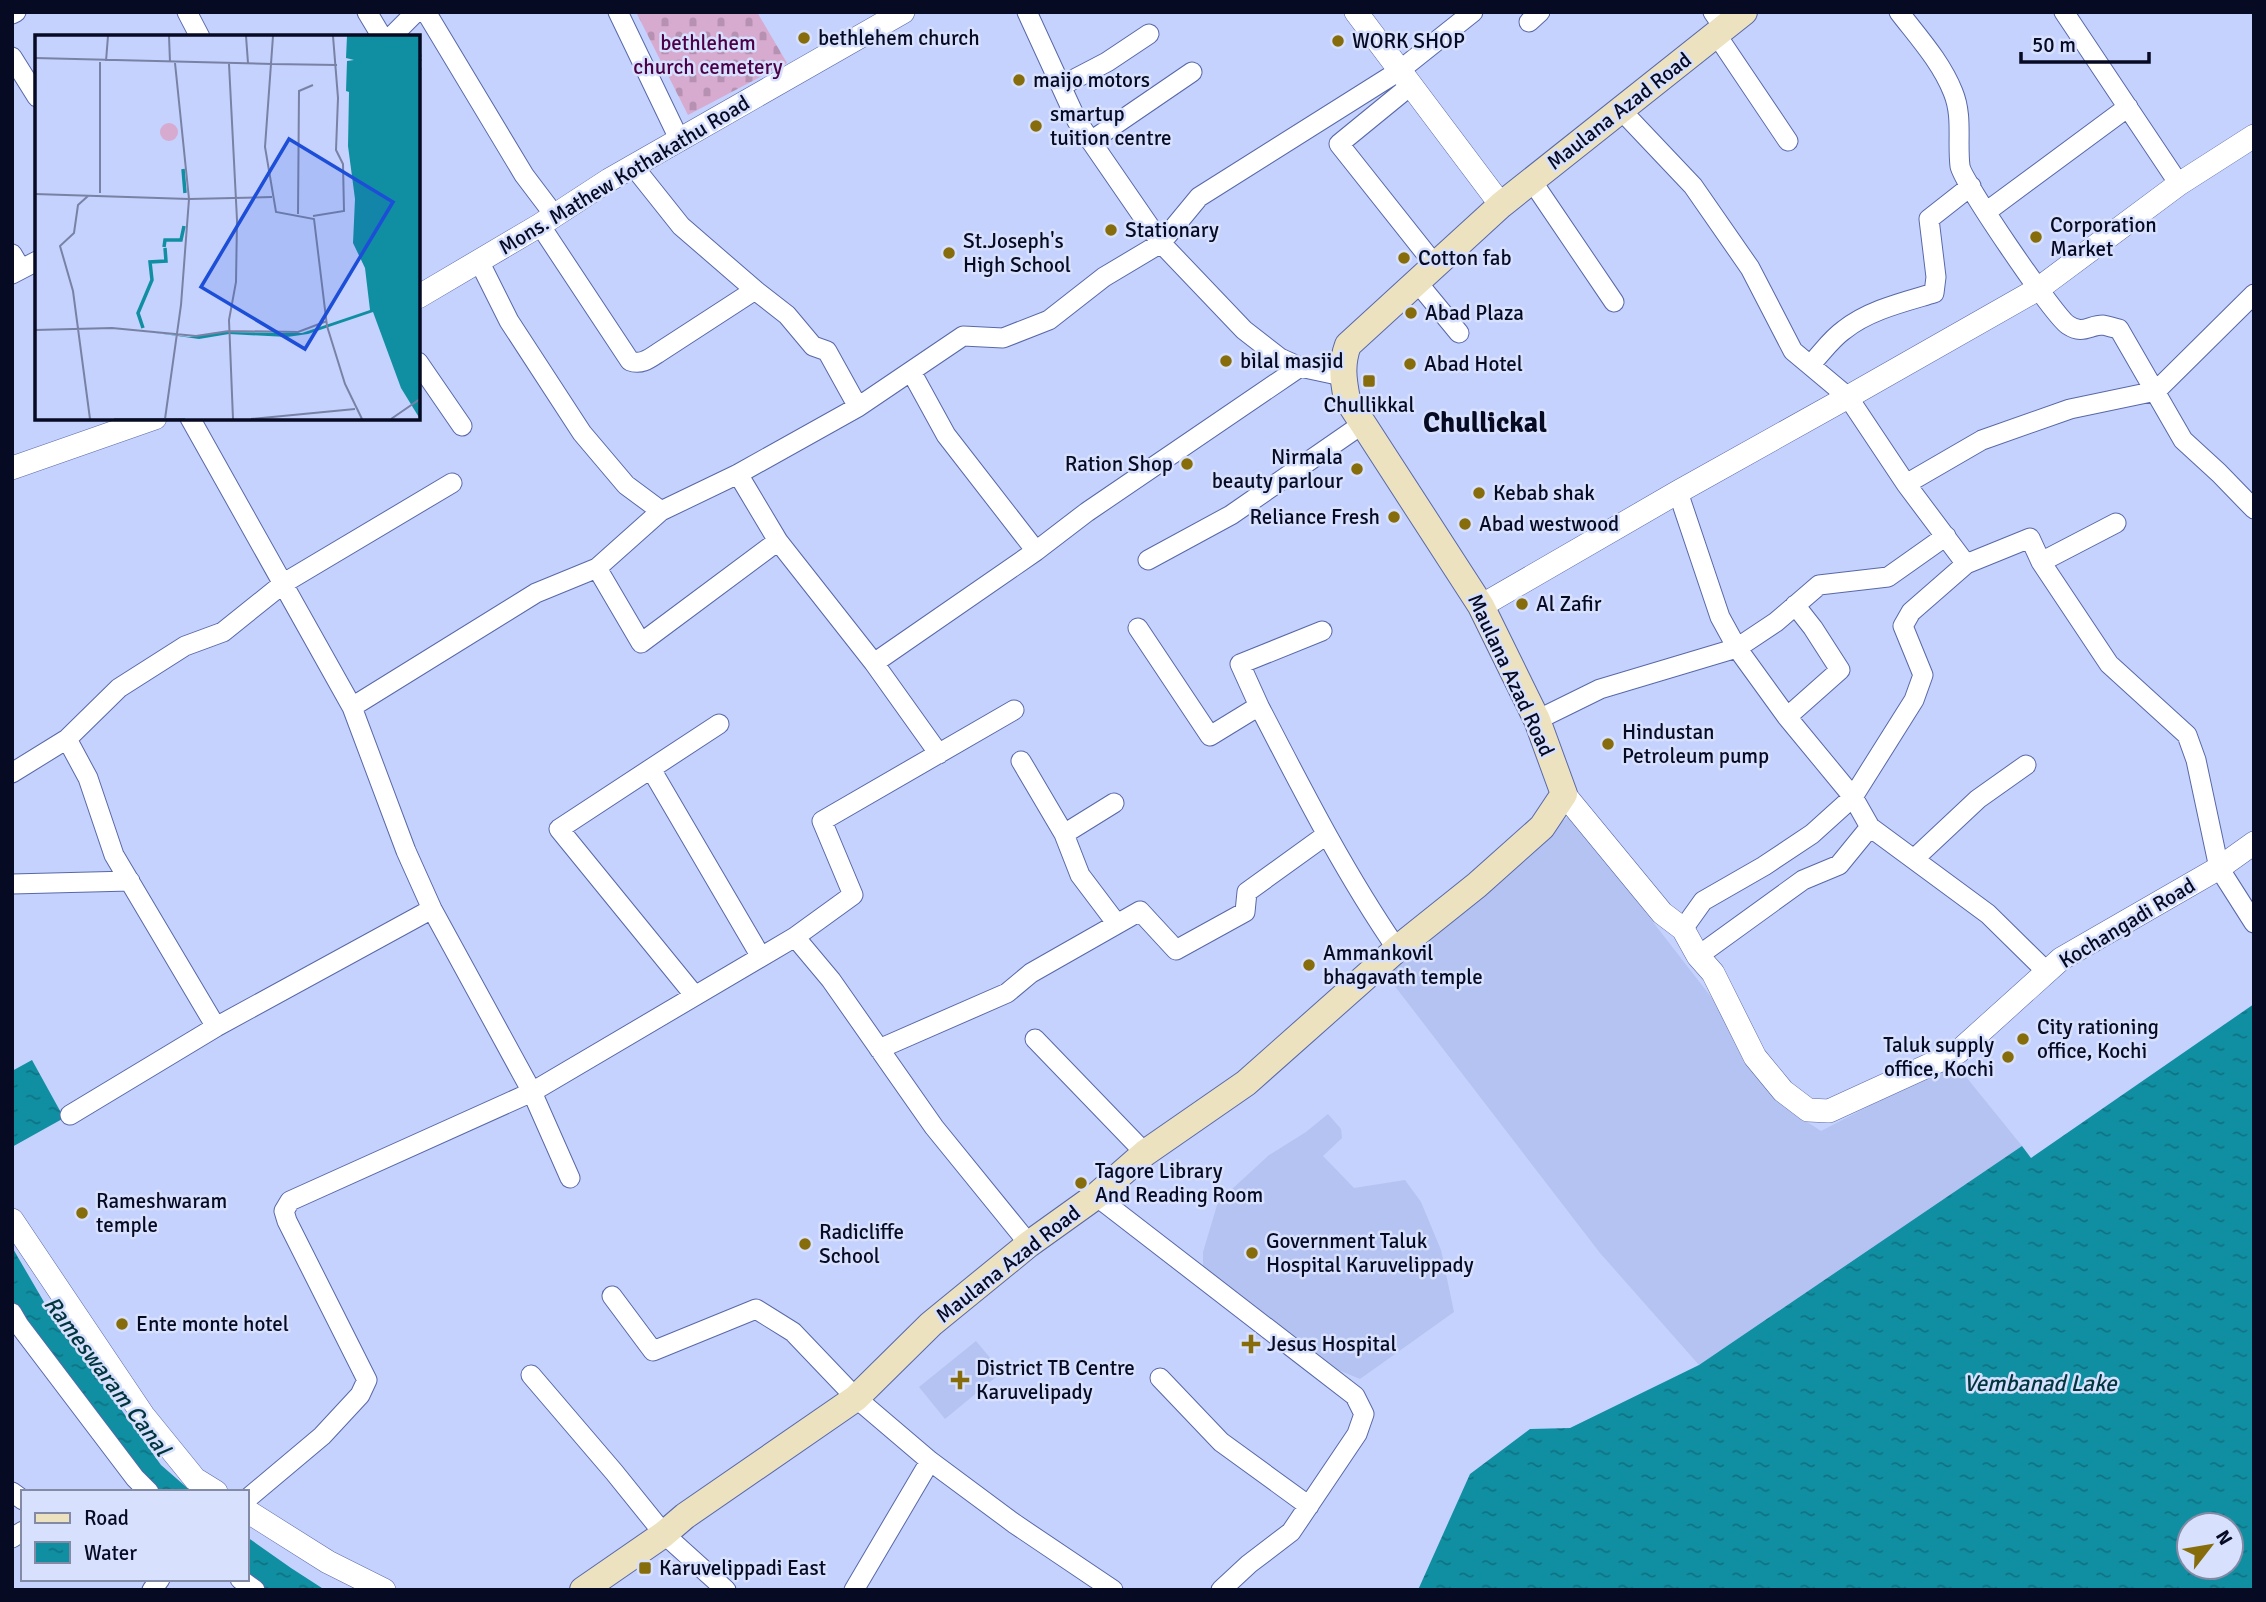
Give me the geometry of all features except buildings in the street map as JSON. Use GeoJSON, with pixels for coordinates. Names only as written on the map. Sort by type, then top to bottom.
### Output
{"type":"FeatureCollection","features":[{"type":"Feature","properties":{"kind":"main road","name":"Maulana Azad Road"},"geometry":{"type":"LineString","coordinates":[[583,1590],[664,1534],[684,1516],[856,1398],[931,1324],[1029,1244],[1096,1196],[1146,1153],[1246,1083],[1397,949],[1477,885],[1542,827],[1564,794],[1537,720],[1481,606],[1347,399],[1342,376],[1343,359],[1348,345],[1501,205],[1621,110],[1724,22]]}},
{"type":"Feature","properties":{"kind":"street"},"geometry":{"type":"LineString","coordinates":[[187,12],[199,35]]}},
{"type":"Feature","properties":{"kind":"street"},"geometry":{"type":"LineString","coordinates":[[367,12],[381,35]]}},
{"type":"Feature","properties":{"kind":"street"},"geometry":{"type":"LineString","coordinates":[[393,35],[416,12]]}},
{"type":"Feature","properties":{"kind":"street"},"geometry":{"type":"LineString","coordinates":[[426,12],[524,175],[547,220],[630,361],[643,362],[755,290]]}},
{"type":"Feature","properties":{"kind":"street"},"geometry":{"type":"LineString","coordinates":[[618,12],[680,141]]}},
{"type":"Feature","properties":{"kind":"street","name":"Mons. Mathew Kothakathu Road"},"geometry":{"type":"LineString","coordinates":[[420,295],[609,180],[903,12]]}},
{"type":"Feature","properties":{"kind":"street"},"geometry":{"type":"LineString","coordinates":[[1027,12],[1077,121],[1161,243],[1244,330],[1280,358],[1300,367],[1342,376]]}},
{"type":"Feature","properties":{"kind":"street"},"geometry":{"type":"LineString","coordinates":[[1356,12],[1501,205]]}},
{"type":"Feature","properties":{"kind":"street"},"geometry":{"type":"LineString","coordinates":[[1459,333],[1426,274],[1339,144],[1473,12]]}},
{"type":"Feature","properties":{"kind":"street"},"geometry":{"type":"LineString","coordinates":[[2064,12],[2179,184]]}},
{"type":"Feature","properties":{"kind":"street"},"geometry":{"type":"LineString","coordinates":[[1904,14],[1943,70],[1954,94],[1959,117],[1960,168],[2038,289],[2067,325],[2084,331],[2102,325],[2119,329],[2183,440],[2220,473],[2254,509]]}},
{"type":"Feature","properties":{"kind":"street"},"geometry":{"type":"LineString","coordinates":[[1724,22],[1788,141]]}},
{"type":"Feature","properties":{"kind":"street"},"geometry":{"type":"LineString","coordinates":[[1061,86],[1107,62],[1149,34]]}},
{"type":"Feature","properties":{"kind":"street"},"geometry":{"type":"LineString","coordinates":[[12,57],[35,94]]}},
{"type":"Feature","properties":{"kind":"street"},"geometry":{"type":"LineString","coordinates":[[1091,141],[1192,72]]}},
{"type":"Feature","properties":{"kind":"street"},"geometry":{"type":"LineString","coordinates":[[352,707],[536,593],[597,568],[661,510],[738,474],[858,407],[963,336],[1003,338],[1049,320],[1104,278],[1161,243],[1199,197],[1404,78]]}},
{"type":"Feature","properties":{"kind":"street"},"geometry":{"type":"LineString","coordinates":[[1986,212],[2128,107]]}},
{"type":"Feature","properties":{"kind":"street"},"geometry":{"type":"LineString","coordinates":[[1621,110],[1693,186],[1751,268],[1793,351],[1848,397],[1906,484],[1966,564]]}},
{"type":"Feature","properties":{"kind":"street"},"geometry":{"type":"LineString","coordinates":[[1481,606],[2038,289],[2179,184],[2254,136]]}},
{"type":"Feature","properties":{"kind":"street"},"geometry":{"type":"LineString","coordinates":[[634,167],[681,226],[787,315],[813,346],[827,351],[858,407]]}},
{"type":"Feature","properties":{"kind":"street"},"geometry":{"type":"LineString","coordinates":[[1532,180],[1615,302]]}},
{"type":"Feature","properties":{"kind":"street"},"geometry":{"type":"LineString","coordinates":[[1810,365],[1843,330],[1888,307],[1934,292],[1936,277],[1929,219],[1971,186]]}},
{"type":"Feature","properties":{"kind":"street"},"geometry":{"type":"LineString","coordinates":[[479,261],[509,321],[582,433],[625,485],[661,510]]}},
{"type":"Feature","properties":{"kind":"street"},"geometry":{"type":"LineString","coordinates":[[1906,484],[1982,440],[2070,409],[2155,391],[2254,295]]}},
{"type":"Feature","properties":{"kind":"street"},"geometry":{"type":"LineString","coordinates":[[420,365],[462,426]]}},
{"type":"Feature","properties":{"kind":"street"},"geometry":{"type":"LineString","coordinates":[[874,663],[1036,551],[1087,512],[1300,367]]}},
{"type":"Feature","properties":{"kind":"street"},"geometry":{"type":"LineString","coordinates":[[912,373],[946,435],[1036,551]]}},
{"type":"Feature","properties":{"kind":"street"},"geometry":{"type":"LineString","coordinates":[[12,468],[149,420]]}},
{"type":"Feature","properties":{"kind":"street"},"geometry":{"type":"LineString","coordinates":[[191,420],[352,707],[406,851],[432,909],[532,1092],[569,1178]]}},
{"type":"Feature","properties":{"kind":"street"},"geometry":{"type":"LineString","coordinates":[[1148,560],[1231,515],[1364,423]]}},
{"type":"Feature","properties":{"kind":"street"},"geometry":{"type":"LineString","coordinates":[[738,474],[778,541],[874,663],[939,754]]}},
{"type":"Feature","properties":{"kind":"street"},"geometry":{"type":"LineString","coordinates":[[12,773],[67,739],[119,688],[185,646],[223,632],[284,583],[452,483]]}},
{"type":"Feature","properties":{"kind":"street"},"geometry":{"type":"LineString","coordinates":[[1678,492],[1720,617],[1737,648],[1787,717],[1853,797],[1870,827],[1988,914],[2047,972]]}},
{"type":"Feature","properties":{"kind":"street"},"geometry":{"type":"LineString","coordinates":[[2041,562],[2116,523]]}},
{"type":"Feature","properties":{"kind":"street"},"geometry":{"type":"LineString","coordinates":[[1537,720],[1600,689],[1737,648],[1776,622],[1819,585],[1888,577],[1946,536]]}},
{"type":"Feature","properties":{"kind":"street"},"geometry":{"type":"LineString","coordinates":[[1683,929],[1703,901],[1764,866],[1812,834],[1853,797],[1914,700],[1923,675],[1903,626],[1911,612],[1966,564],[2030,538],[2041,562],[2109,664],[2187,735],[2196,760],[2219,868],[2254,923]]}},
{"type":"Feature","properties":{"kind":"street"},"geometry":{"type":"LineString","coordinates":[[597,568],[641,643],[778,541]]}},
{"type":"Feature","properties":{"kind":"street"},"geometry":{"type":"LineString","coordinates":[[1787,717],[1840,670],[1814,628],[1795,605]]}},
{"type":"Feature","properties":{"kind":"street"},"geometry":{"type":"LineString","coordinates":[[1138,628],[1210,736],[1259,706]]}},
{"type":"Feature","properties":{"kind":"street"},"geometry":{"type":"LineString","coordinates":[[1322,631],[1240,664],[1326,835],[1365,903],[1397,949]]}},
{"type":"Feature","properties":{"kind":"street"},"geometry":{"type":"LineString","coordinates":[[248,1498],[322,1436],[360,1395],[367,1380],[287,1221],[284,1211],[290,1201],[532,1092],[795,937],[853,895],[822,821],[1014,710]]}},
{"type":"Feature","properties":{"kind":"street"},"geometry":{"type":"LineString","coordinates":[[695,996],[559,829],[719,724]]}},
{"type":"Feature","properties":{"kind":"street"},"geometry":{"type":"LineString","coordinates":[[67,739],[88,778],[114,855],[216,1027]]}},
{"type":"Feature","properties":{"kind":"street"},"geometry":{"type":"LineString","coordinates":[[1021,761],[1064,834],[1080,875],[1117,924]]}},
{"type":"Feature","properties":{"kind":"street"},"geometry":{"type":"LineString","coordinates":[[1914,859],[1978,799],[2026,765]]}},
{"type":"Feature","properties":{"kind":"street"},"geometry":{"type":"LineString","coordinates":[[651,769],[761,957]]}},
{"type":"Feature","properties":{"kind":"street","name":"Kochangadi Road"},"geometry":{"type":"LineString","coordinates":[[1564,794],[1662,913],[1683,929],[1698,956],[1713,973],[1755,1058],[1783,1091],[1808,1110],[1829,1111],[1958,1052],[2060,959],[2219,868],[2254,843]]}},
{"type":"Feature","properties":{"kind":"street"},"geometry":{"type":"LineString","coordinates":[[1064,834],[1114,803]]}},
{"type":"Feature","properties":{"kind":"street"},"geometry":{"type":"LineString","coordinates":[[1698,956],[1803,880],[1839,865],[1870,827]]}},
{"type":"Feature","properties":{"kind":"street"},"geometry":{"type":"LineString","coordinates":[[879,1049],[1007,993],[1031,973],[1140,911],[1176,950],[1245,912],[1247,892],[1326,835]]}},
{"type":"Feature","properties":{"kind":"street"},"geometry":{"type":"LineString","coordinates":[[12,884],[130,881]]}},
{"type":"Feature","properties":{"kind":"street"},"geometry":{"type":"LineString","coordinates":[[70,1115],[216,1027],[432,909]]}},
{"type":"Feature","properties":{"kind":"street"},"geometry":{"type":"LineString","coordinates":[[795,937],[831,980],[934,1127],[1029,1244]]}},
{"type":"Feature","properties":{"kind":"street"},"geometry":{"type":"LineString","coordinates":[[1035,1039],[1146,1153]]}},
{"type":"Feature","properties":{"kind":"street"},"geometry":{"type":"LineString","coordinates":[[1096,1196],[1355,1396],[1364,1414],[1357,1434],[1291,1532],[1249,1564],[1222,1590]]}},
{"type":"Feature","properties":{"kind":"street"},"geometry":{"type":"LineString","coordinates":[[12,1220],[143,1415],[195,1479],[213,1490]]}},
{"type":"Feature","properties":{"kind":"street"},"geometry":{"type":"LineString","coordinates":[[612,1296],[653,1350],[704,1332],[756,1309],[793,1332],[856,1398],[930,1461],[1015,1524],[1114,1590]]}},
{"type":"Feature","properties":{"kind":"street"},"geometry":{"type":"LineString","coordinates":[[14,1322],[147,1490]]}},
{"type":"Feature","properties":{"kind":"street"},"geometry":{"type":"LineString","coordinates":[[531,1375],[664,1534],[726,1590]]}},
{"type":"Feature","properties":{"kind":"street"},"geometry":{"type":"LineString","coordinates":[[1160,1378],[1221,1442],[1308,1506]]}},
{"type":"Feature","properties":{"kind":"street"},"geometry":{"type":"LineString","coordinates":[[854,1590],[930,1461]]}},
{"type":"Feature","properties":{"kind":"street"},"geometry":{"type":"LineString","coordinates":[[248,1512],[328,1562],[384,1590]]}},
{"type":"Feature","properties":{"kind":"shaded area"},"geometry":{"type":"Polygon","coordinates":[[[1570,815],[1715,1002],[1789,1110],[1821,1131],[1954,1062],[2022,1146],[1699,1365],[1600,1253],[1384,972],[1570,815]]]}},
{"type":"Feature","properties":{"kind":"shaded area"},"geometry":{"type":"Polygon","coordinates":[[[1328,1114],[1341,1129],[1342,1138],[1323,1156],[1354,1188],[1405,1180],[1421,1202],[1441,1250],[1454,1312],[1360,1379],[1312,1359],[1203,1271],[1203,1252],[1218,1202],[1269,1155],[1306,1132],[1328,1114]]]}},
{"type":"Feature","properties":{"kind":"shaded area","name":"District TB Centre Karuvelipady"},"geometry":{"type":"Polygon","coordinates":[[[976,1341],[1002,1372],[945,1419],[919,1387],[976,1341]]]}},
{"type":"Feature","properties":{"kind":"green space","name":"bethlehem church cemetery"},"geometry":{"type":"Polygon","coordinates":[[[636,12],[757,12],[787,63],[688,115],[636,12]]]}},
{"type":"Feature","properties":{"kind":"water","name":"Vembanad Lake"},"geometry":{"type":"Polygon","coordinates":[[[2254,1004],[2254,1590],[1418,1590],[1470,1474],[1530,1429],[1570,1428],[1699,1365],[2022,1146],[2031,1158],[2254,1004]]]}},
{"type":"Feature","properties":{"kind":"water"},"geometry":{"type":"Polygon","coordinates":[[[32,1060],[64,1118],[12,1147],[12,1071],[32,1060]]]}},
{"type":"Feature","properties":{"kind":"water"},"geometry":{"type":"Polygon","coordinates":[[[12,1247],[44,1302],[161,1465],[190,1490],[153,1490],[22,1318],[12,1300],[12,1247]]]}},
{"type":"Feature","properties":{"kind":"water"},"geometry":{"type":"Polygon","coordinates":[[[248,1538],[325,1590],[262,1590],[248,1580],[248,1538]]]}},
{"type":"Feature","properties":{"kind":"place","name":"bethlehem church"},"geometry":{"type":"Point","coordinates":[804,38]}},
{"type":"Feature","properties":{"kind":"place","name":"WORK SHOP"},"geometry":{"type":"Point","coordinates":[1338,41]}},
{"type":"Feature","properties":{"kind":"place","name":"maijo motors"},"geometry":{"type":"Point","coordinates":[1019,80]}},
{"type":"Feature","properties":{"kind":"place","name":"smartup tuition centre"},"geometry":{"type":"Point","coordinates":[1036,126]}},
{"type":"Feature","properties":{"kind":"place","name":"Stationary"},"geometry":{"type":"Point","coordinates":[1111,230]}},
{"type":"Feature","properties":{"kind":"place","name":"Corporation Market"},"geometry":{"type":"Point","coordinates":[2036,237]}},
{"type":"Feature","properties":{"kind":"place","name":"St.Joseph's High School"},"geometry":{"type":"Point","coordinates":[949,253]}},
{"type":"Feature","properties":{"kind":"place","name":"Cotton fab"},"geometry":{"type":"Point","coordinates":[1404,258]}},
{"type":"Feature","properties":{"kind":"place","name":"Abad Plaza"},"geometry":{"type":"Point","coordinates":[1411,313]}},
{"type":"Feature","properties":{"kind":"place","name":"bilal masjid"},"geometry":{"type":"Point","coordinates":[1226,361]}},
{"type":"Feature","properties":{"kind":"place","name":"Abad Hotel"},"geometry":{"type":"Point","coordinates":[1410,364]}},
{"type":"Feature","properties":{"kind":"place","name":"Chullikkal"},"geometry":{"type":"Point","coordinates":[1369,381]}},
{"type":"Feature","properties":{"kind":"place","name":"Ration Shop"},"geometry":{"type":"Point","coordinates":[1187,464]}},
{"type":"Feature","properties":{"kind":"place","name":"Nirmala beauty parlour"},"geometry":{"type":"Point","coordinates":[1357,469]}},
{"type":"Feature","properties":{"kind":"place","name":"Kebab shak"},"geometry":{"type":"Point","coordinates":[1479,493]}},
{"type":"Feature","properties":{"kind":"place","name":"Reliance Fresh"},"geometry":{"type":"Point","coordinates":[1394,517]}},
{"type":"Feature","properties":{"kind":"place","name":"Abad westwood"},"geometry":{"type":"Point","coordinates":[1465,524]}},
{"type":"Feature","properties":{"kind":"place","name":"Al Zafir"},"geometry":{"type":"Point","coordinates":[1522,604]}},
{"type":"Feature","properties":{"kind":"place","name":"Hindustan Petroleum pump"},"geometry":{"type":"Point","coordinates":[1608,744]}},
{"type":"Feature","properties":{"kind":"place","name":"Ammankovil bhagavath temple"},"geometry":{"type":"Point","coordinates":[1309,965]}},
{"type":"Feature","properties":{"kind":"place","name":"City rationing office, Kochi"},"geometry":{"type":"Point","coordinates":[2023,1039]}},
{"type":"Feature","properties":{"kind":"place","name":"Taluk supply office, Kochi"},"geometry":{"type":"Point","coordinates":[2008,1057]}},
{"type":"Feature","properties":{"kind":"place","name":"Tagore Library And Reading Room"},"geometry":{"type":"Point","coordinates":[1081,1183]}},
{"type":"Feature","properties":{"kind":"place","name":"Rameshwaram temple"},"geometry":{"type":"Point","coordinates":[82,1213]}},
{"type":"Feature","properties":{"kind":"place","name":"Radicliffe School"},"geometry":{"type":"Point","coordinates":[805,1244]}},
{"type":"Feature","properties":{"kind":"place","name":"Government Taluk Hospital Karuvelippady"},"geometry":{"type":"Point","coordinates":[1252,1253]}},
{"type":"Feature","properties":{"kind":"place","name":"Ente monte hotel"},"geometry":{"type":"Point","coordinates":[122,1324]}},
{"type":"Feature","properties":{"kind":"place","name":"Jesus Hospital"},"geometry":{"type":"Point","coordinates":[1251,1344]}},
{"type":"Feature","properties":{"kind":"place","name":"District TB Centre Karuvelipady"},"geometry":{"type":"Point","coordinates":[960,1380]}},
{"type":"Feature","properties":{"kind":"place","name":"Karuvelippadi East"},"geometry":{"type":"Point","coordinates":[645,1568]}},
{"type":"Feature","properties":{"kind":"district","name":"Chullickal"},"geometry":{"type":"Point","coordinates":[1485,423]}},
{"type":"Feature","properties":{"kind":"water label","name":"Rameswaram Canal"},"geometry":{"type":"Point","coordinates":[107,1376]}}]}
